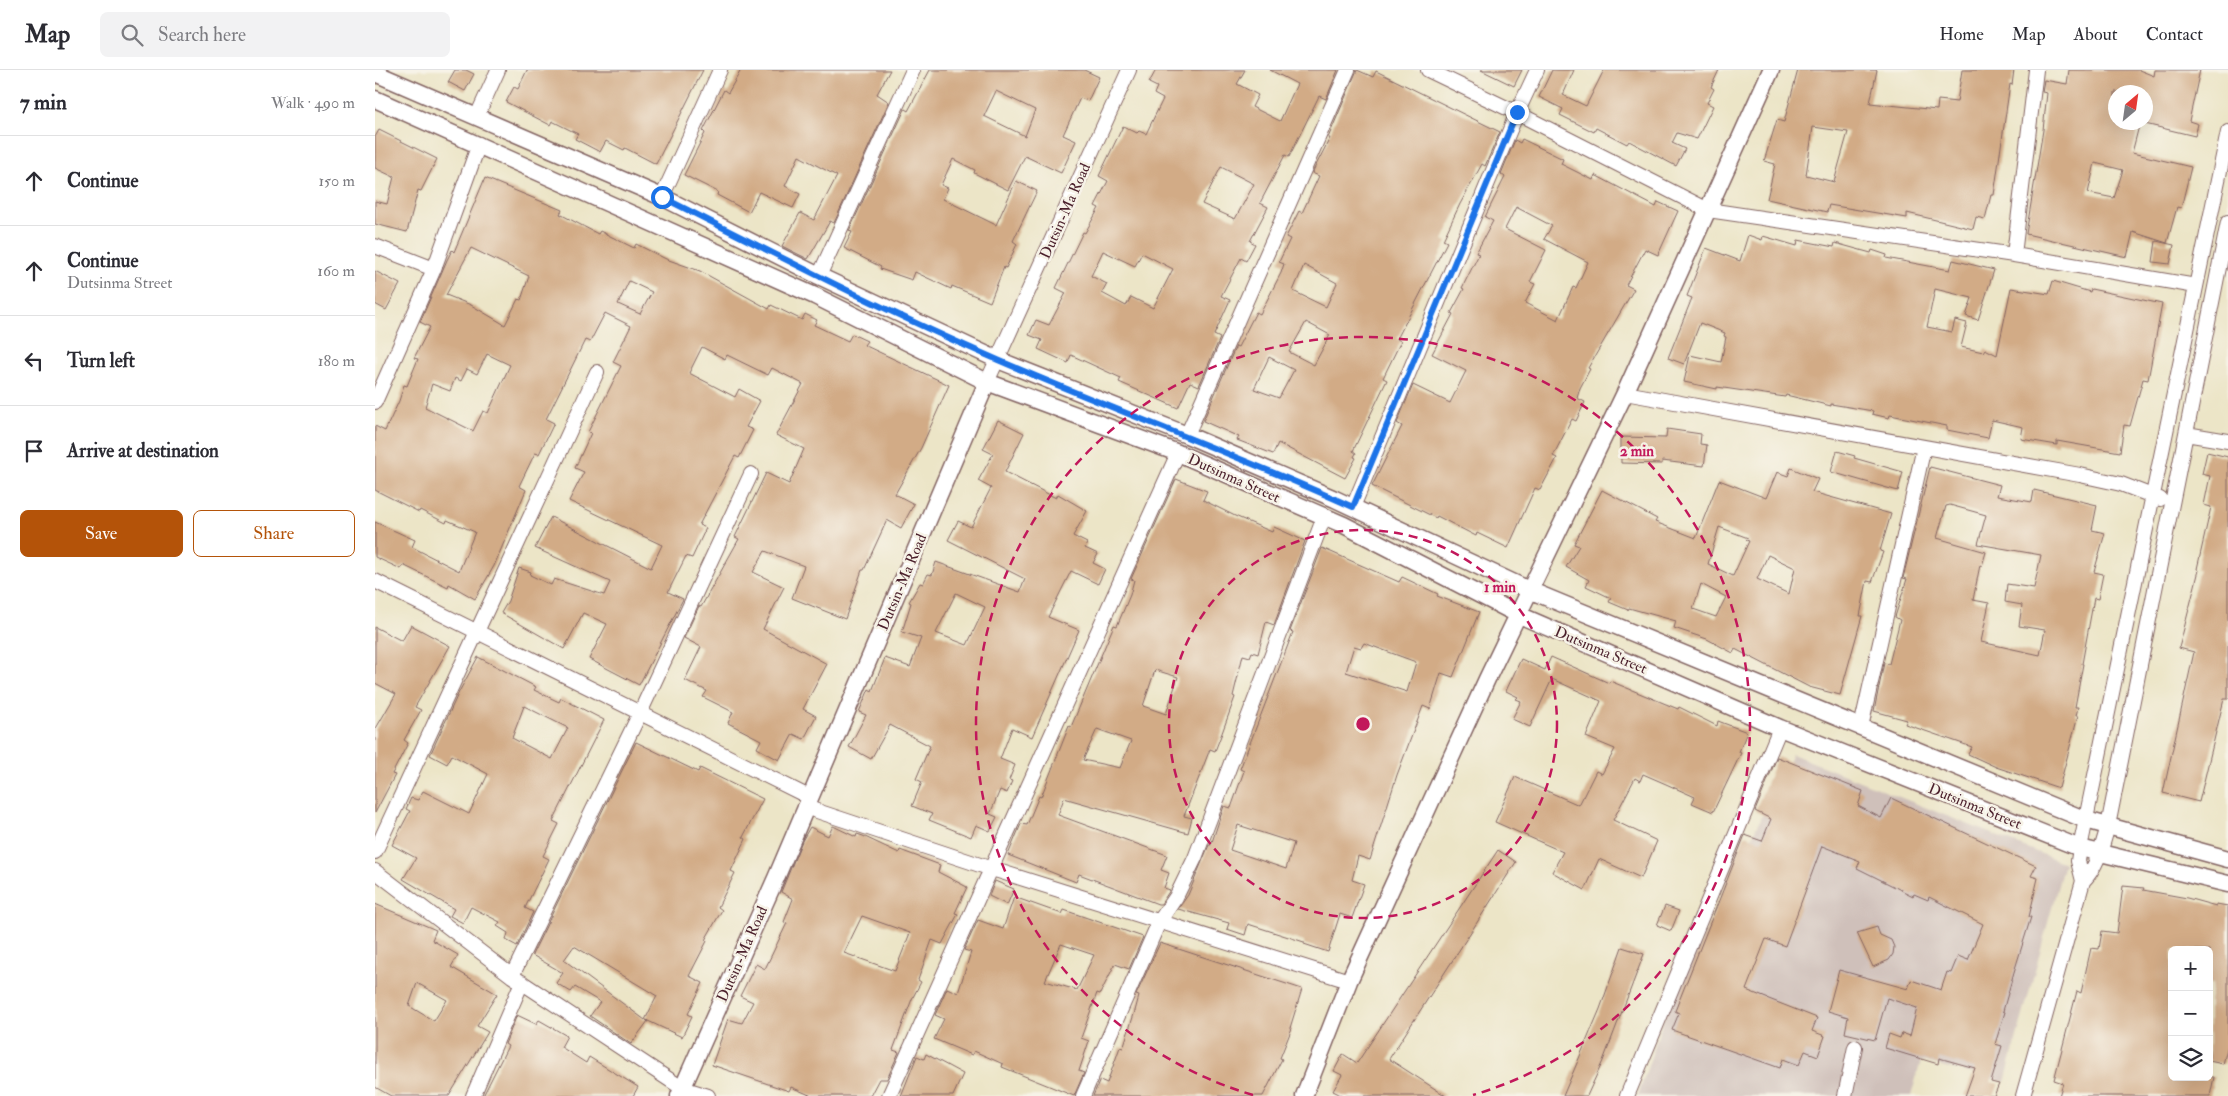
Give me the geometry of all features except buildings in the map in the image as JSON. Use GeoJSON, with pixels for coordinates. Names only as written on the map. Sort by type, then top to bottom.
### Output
{"type":"FeatureCollection","features":[{"type":"Feature","properties":{"kind":"street"},"geometry":{"type":"LineString","coordinates":[[477,116],[498,70]]}},
{"type":"Feature","properties":{"kind":"street"},"geometry":{"type":"LineString","coordinates":[[662,197],[720,70]]}},
{"type":"Feature","properties":{"kind":"street"},"geometry":{"type":"LineString","coordinates":[[819,276],[913,70]]}},
{"type":"Feature","properties":{"kind":"street","name":"Dutsin-Ma Road"},"geometry":{"type":"LineString","coordinates":[[681,1092],[776,878],[987,382],[1129,70]]}},
{"type":"Feature","properties":{"kind":"street"},"geometry":{"type":"LineString","coordinates":[[1187,435],[1348,70]]}},
{"type":"Feature","properties":{"kind":"street"},"geometry":{"type":"LineString","coordinates":[[1428,70],[1517,112],[1708,210],[2013,255],[2195,286]]}},
{"type":"Feature","properties":{"kind":"street"},"geometry":{"type":"LineString","coordinates":[[1353,507],[1517,112],[1537,70]]}},
{"type":"Feature","properties":{"kind":"street"},"geometry":{"type":"LineString","coordinates":[[1304,1096],[1349,981],[1517,614],[1625,394],[1771,70]]}},
{"type":"Feature","properties":{"kind":"street"},"geometry":{"type":"LineString","coordinates":[[2013,255],[2036,70]]}},
{"type":"Feature","properties":{"kind":"street","name":"Dutsinma Street"},"geometry":{"type":"LineString","coordinates":[[375,73],[662,197],[819,276],[997,360],[1187,435],[1353,507],[1529,590],[2086,820],[2228,859]]}},
{"type":"Feature","properties":{"kind":"street","name":"Dutsinma Street"},"geometry":{"type":"LineString","coordinates":[[375,99],[815,296],[987,382],[1178,454],[1344,525],[1517,614],[1780,728],[2079,848],[2228,884]]}},
{"type":"Feature","properties":{"kind":"street"},"geometry":{"type":"LineString","coordinates":[[2083,881],[2078,861],[2079,848],[2228,132]]}},
{"type":"Feature","properties":{"kind":"street"},"geometry":{"type":"LineString","coordinates":[[375,402],[434,269],[479,144]]}},
{"type":"Feature","properties":{"kind":"street"},"geometry":{"type":"LineString","coordinates":[[2023,1096],[2083,881],[2089,875],[2100,854],[2108,826],[2228,222]]}},
{"type":"Feature","properties":{"kind":"street"},"geometry":{"type":"LineString","coordinates":[[375,246],[434,269]]}},
{"type":"Feature","properties":{"kind":"street"},"geometry":{"type":"LineString","coordinates":[[375,852],[478,633],[597,372]]}},
{"type":"Feature","properties":{"kind":"street"},"geometry":{"type":"LineString","coordinates":[[1625,394],[2121,484],[2172,504]]}},
{"type":"Feature","properties":{"kind":"street"},"geometry":{"type":"LineString","coordinates":[[2187,434],[2228,442]]}},
{"type":"Feature","properties":{"kind":"street"},"geometry":{"type":"LineString","coordinates":[[1861,727],[1924,447]]}},
{"type":"Feature","properties":{"kind":"street"},"geometry":{"type":"LineString","coordinates":[[889,1096],[1178,454]]}},
{"type":"Feature","properties":{"kind":"street"},"geometry":{"type":"LineString","coordinates":[[473,1096],[517,979],[751,474]]}},
{"type":"Feature","properties":{"kind":"street"},"geometry":{"type":"LineString","coordinates":[[1083,1096],[1159,922],[1176,897],[1195,858],[1324,517]]}},
{"type":"Feature","properties":{"kind":"street"},"geometry":{"type":"LineString","coordinates":[[375,581],[640,713],[807,802],[992,869],[1349,981]]}},
{"type":"Feature","properties":{"kind":"street"},"geometry":{"type":"LineString","coordinates":[[1627,1096],[1780,728]]}},
{"type":"Feature","properties":{"kind":"street"},"geometry":{"type":"LineString","coordinates":[[375,871],[517,979],[681,1092],[708,1096]]}},
{"type":"Feature","properties":{"kind":"street"},"geometry":{"type":"LineString","coordinates":[[1845,1096],[1855,1047]]}},
{"type":"Feature","properties":{"kind":"shaded area"},"geometry":{"type":"Polygon","coordinates":[[[1792,754],[2064,863],[2005,1082],[1921,1061],[1911,1096],[1638,1096],[1664,1018],[1792,754]]]}},
{"type":"Feature","properties":{"kind":"route"},"geometry":{"type":"LineString","coordinates":[[662,197],[819,276],[997,360],[1187,435],[1353,507],[1517,112]]}}]}
